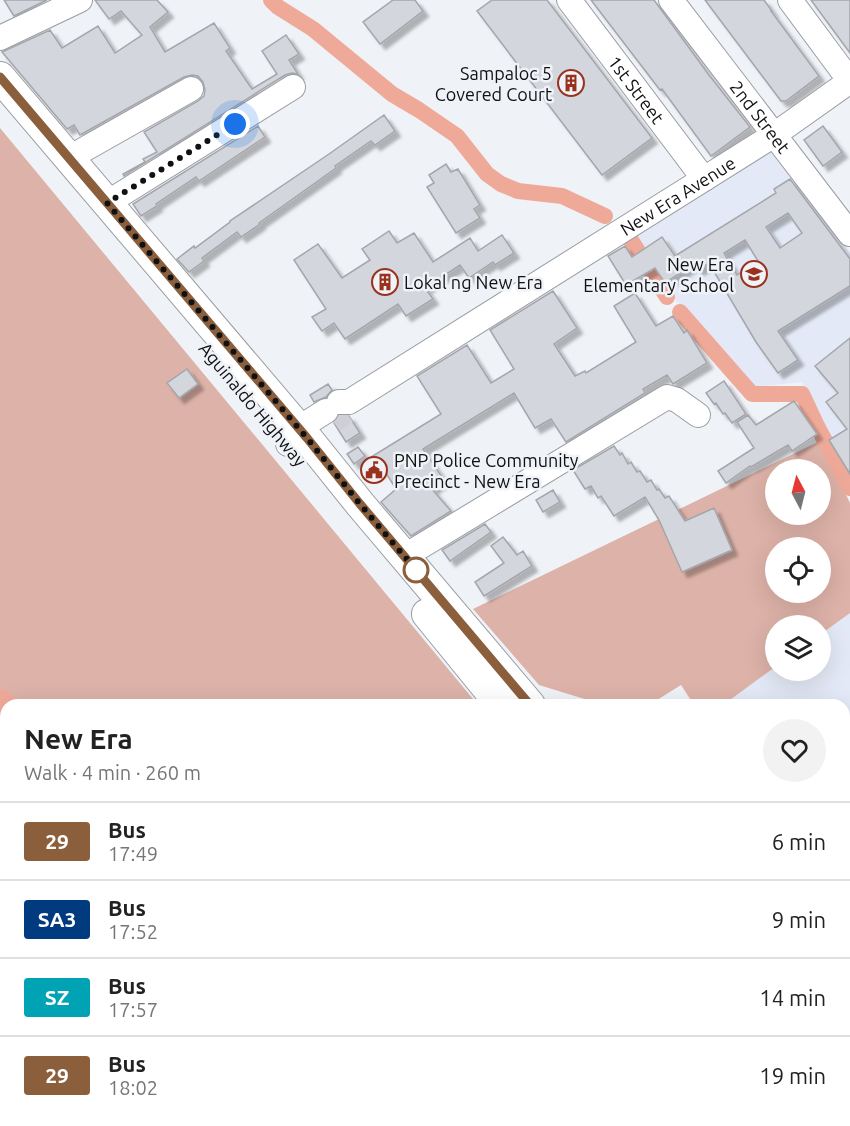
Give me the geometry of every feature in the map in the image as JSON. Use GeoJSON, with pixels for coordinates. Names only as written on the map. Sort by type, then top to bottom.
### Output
{"type":"FeatureCollection","features":[{"type":"Feature","properties":{"kind":"main road","name":"Aguinaldo Highway"},"geometry":{"type":"LineString","coordinates":[[0,77],[107,203],[430,602],[497,699]]}},
{"type":"Feature","properties":{"kind":"main road","name":"Aguinaldo Highway"},"geometry":{"type":"LineString","coordinates":[[0,107],[405,556],[430,602],[524,699]]}},
{"type":"Feature","properties":{"kind":"street"},"geometry":{"type":"LineString","coordinates":[[0,38],[80,0]]}},
{"type":"Feature","properties":{"kind":"street","name":"1st Street"},"geometry":{"type":"LineString","coordinates":[[569,0],[704,179]]}},
{"type":"Feature","properties":{"kind":"street","name":"2nd Street"},"geometry":{"type":"LineString","coordinates":[[671,0],[850,234]]}},
{"type":"Feature","properties":{"kind":"street"},"geometry":{"type":"LineString","coordinates":[[790,0],[850,81]]}},
{"type":"Feature","properties":{"kind":"street","name":"New Era Avenue"},"geometry":{"type":"LineString","coordinates":[[298,437],[774,135],[850,81]]}},
{"type":"Feature","properties":{"kind":"street"},"geometry":{"type":"LineString","coordinates":[[107,203],[293,87]]}},
{"type":"Feature","properties":{"kind":"street"},"geometry":{"type":"LineString","coordinates":[[69,158],[191,89]]}},
{"type":"Feature","properties":{"kind":"street"},"geometry":{"type":"LineString","coordinates":[[405,556],[667,397],[677,400],[698,414]]}},
{"type":"Feature","properties":{"kind":"shaded area"},"geometry":{"type":"Polygon","coordinates":[[[0,128],[473,699],[0,699],[0,128]]]}},
{"type":"Feature","properties":{"kind":"shaded area","name":"New Era Elementary School"},"geometry":{"type":"Polygon","coordinates":[[[772,150],[777,153],[850,252],[850,474],[829,440],[802,382],[756,387],[673,297],[635,236],[772,150]]]}},
{"type":"Feature","properties":{"kind":"shaded area"},"geometry":{"type":"Polygon","coordinates":[[[820,441],[829,459],[783,459],[820,441]]]}},
{"type":"Feature","properties":{"kind":"shaded area"},"geometry":{"type":"Polygon","coordinates":[[[831,464],[850,503],[850,613],[831,627],[831,615],[765,615],[765,674],[731,699],[690,699],[681,685],[659,699],[584,699],[539,685],[473,609],[765,468],[765,525],[831,525],[831,464]]]}},
{"type":"Feature","properties":{"kind":"shaded area"},"geometry":{"type":"Polygon","coordinates":[[[850,613],[850,699],[731,699],[765,674],[765,681],[831,681],[831,627],[850,613]]]}},
{"type":"Feature","properties":{"kind":"building"},"geometry":{"type":"Polygon","coordinates":[[[4,0],[47,0],[14,16],[4,0]]]}},
{"type":"Feature","properties":{"kind":"building"},"geometry":{"type":"Polygon","coordinates":[[[95,0],[157,0],[168,12],[150,27],[165,52],[214,23],[230,48],[226,51],[252,89],[277,74],[262,51],[286,35],[299,54],[289,60],[298,74],[285,75],[124,176],[123,174],[145,162],[143,159],[157,152],[144,132],[204,96],[203,82],[198,76],[184,77],[80,135],[74,125],[67,129],[2,52],[50,30],[62,48],[98,26],[115,53],[142,35],[121,11],[109,19],[95,0]]]}},
{"type":"Feature","properties":{"kind":"building"},"geometry":{"type":"Polygon","coordinates":[[[393,0],[415,0],[423,11],[380,44],[363,22],[393,0]]]}},
{"type":"Feature","properties":{"kind":"building","name":"Sampaloc 5 Covered Court"},"geometry":{"type":"Polygon","coordinates":[[[492,0],[547,0],[652,138],[602,175],[477,11],[492,0]]]}},
{"type":"Feature","properties":{"kind":"building"},"geometry":{"type":"Polygon","coordinates":[[[591,0],[654,0],[750,127],[711,156],[662,89],[660,90],[591,0]]]}},
{"type":"Feature","properties":{"kind":"building"},"geometry":{"type":"Polygon","coordinates":[[[705,0],[764,0],[819,76],[786,101],[781,101],[705,0]]]}},
{"type":"Feature","properties":{"kind":"building"},"geometry":{"type":"Polygon","coordinates":[[[811,0],[850,0],[850,53],[839,38],[811,0]]]}},
{"type":"Feature","properties":{"kind":"building"},"geometry":{"type":"Polygon","coordinates":[[[384,115],[395,131],[375,145],[371,141],[241,237],[237,232],[202,258],[204,261],[189,272],[177,259],[194,246],[195,248],[230,221],[384,115]]]}},
{"type":"Feature","properties":{"kind":"building"},"geometry":{"type":"Polygon","coordinates":[[[258,126],[265,137],[199,181],[196,177],[141,216],[133,204],[258,126]]]}},
{"type":"Feature","properties":{"kind":"building"},"geometry":{"type":"Polygon","coordinates":[[[823,126],[842,152],[823,166],[804,140],[823,126]]]}},
{"type":"Feature","properties":{"kind":"building"},"geometry":{"type":"Polygon","coordinates":[[[446,164],[451,172],[458,169],[480,205],[474,209],[480,218],[456,233],[427,187],[434,183],[429,175],[446,164]]]}},
{"type":"Feature","properties":{"kind":"building"},"geometry":{"type":"Polygon","coordinates":[[[790,179],[850,259],[850,286],[778,331],[798,360],[778,373],[756,342],[709,263],[698,270],[694,264],[665,283],[655,268],[626,285],[608,256],[625,246],[632,257],[662,237],[675,256],[776,193],[774,189],[790,179]],[[788,213],[766,227],[780,248],[802,233],[788,213]],[[745,240],[724,253],[737,275],[758,261],[745,240]]]}},
{"type":"Feature","properties":{"kind":"building","name":"Lokal ng New Era"},"geometry":{"type":"Polygon","coordinates":[[[389,231],[397,243],[414,233],[433,262],[470,238],[478,251],[502,235],[514,253],[495,265],[493,262],[469,278],[460,265],[425,288],[433,299],[406,316],[398,304],[345,339],[334,323],[322,331],[312,317],[326,309],[294,260],[318,244],[342,278],[370,260],[362,249],[389,231]]]}},
{"type":"Feature","properties":{"kind":"building"},"geometry":{"type":"Polygon","coordinates":[[[553,291],[577,328],[554,344],[575,376],[585,371],[586,373],[636,342],[614,306],[635,293],[656,326],[673,316],[684,333],[687,330],[707,363],[673,384],[667,375],[643,389],[645,393],[566,442],[551,419],[535,428],[514,393],[423,449],[444,480],[432,489],[451,511],[411,536],[381,502],[396,489],[383,468],[373,476],[363,462],[441,414],[417,376],[467,345],[491,383],[514,369],[490,330],[553,291]]]}},
{"type":"Feature","properties":{"kind":"building"},"geometry":{"type":"Polygon","coordinates":[[[850,338],[850,474],[829,440],[847,429],[826,402],[838,393],[815,366],[850,338]]]}},
{"type":"Feature","properties":{"kind":"building"},"geometry":{"type":"Polygon","coordinates":[[[187,369],[198,384],[179,398],[167,383],[187,369]]]}},
{"type":"Feature","properties":{"kind":"building"},"geometry":{"type":"Polygon","coordinates":[[[724,381],[746,414],[732,423],[706,393],[724,381]]]}},
{"type":"Feature","properties":{"kind":"building"},"geometry":{"type":"Polygon","coordinates":[[[328,384],[332,390],[326,397],[314,402],[310,395],[328,384]]]}},
{"type":"Feature","properties":{"kind":"building"},"geometry":{"type":"Polygon","coordinates":[[[794,401],[817,434],[792,451],[788,445],[750,466],[726,483],[718,471],[754,448],[737,422],[748,415],[756,425],[794,401]]]}},
{"type":"Feature","properties":{"kind":"building"},"geometry":{"type":"Polygon","coordinates":[[[339,416],[349,416],[360,433],[346,442],[334,423],[339,416]]]}},
{"type":"Feature","properties":{"kind":"building"},"geometry":{"type":"Polygon","coordinates":[[[614,446],[620,455],[622,453],[628,464],[631,462],[637,472],[640,471],[647,482],[651,480],[665,498],[669,496],[685,521],[714,508],[732,550],[682,572],[659,520],[645,497],[614,516],[601,496],[598,498],[591,486],[585,489],[573,470],[614,446]]]}},
{"type":"Feature","properties":{"kind":"building"},"geometry":{"type":"Polygon","coordinates":[[[358,447],[365,456],[354,464],[347,454],[358,447]]]}},
{"type":"Feature","properties":{"kind":"building"},"geometry":{"type":"Polygon","coordinates":[[[553,490],[560,502],[543,512],[536,500],[553,490]]]}},
{"type":"Feature","properties":{"kind":"building"},"geometry":{"type":"Polygon","coordinates":[[[485,524],[491,532],[450,561],[442,550],[485,524]]]}},
{"type":"Feature","properties":{"kind":"building"},"geometry":{"type":"Polygon","coordinates":[[[503,537],[517,555],[523,551],[532,566],[484,596],[475,582],[504,563],[491,546],[503,537]]]}},
{"type":"Feature","properties":{"kind":"waterway"},"geometry":{"type":"LineString","coordinates":[[271,0],[313,29],[392,94],[457,136],[487,174],[501,184],[518,191],[562,196],[605,216]]}},
{"type":"Feature","properties":{"kind":"waterway"},"geometry":{"type":"LineString","coordinates":[[629,237],[667,297]]}},
{"type":"Feature","properties":{"kind":"waterway"},"geometry":{"type":"LineString","coordinates":[[680,312],[752,394],[802,394],[850,488]]}},
{"type":"Feature","properties":{"kind":"tunnel"},"geometry":{"type":"LineString","coordinates":[[333,421],[346,412]]}},
{"type":"Feature","properties":{"kind":"bus line","name":"29"},"geometry":{"type":"LineString","coordinates":[[0,77],[525,699]]}},
{"type":"Feature","properties":{"kind":"place","name":"Sampaloc 5 Covered Court"},"geometry":{"type":"Point","coordinates":[571,83]}},
{"type":"Feature","properties":{"kind":"place","name":"New Era Elementary School"},"geometry":{"type":"Point","coordinates":[754,274]}},
{"type":"Feature","properties":{"kind":"place","name":"Lokal ng New Era"},"geometry":{"type":"Point","coordinates":[385,282]}},
{"type":"Feature","properties":{"kind":"place","name":"PNP Police Community Precinct - New Era"},"geometry":{"type":"Point","coordinates":[374,470]}},
{"type":"Feature","properties":{"kind":"route"},"geometry":{"type":"LineString","coordinates":[[235,124],[107,203],[416,570]]}}]}
